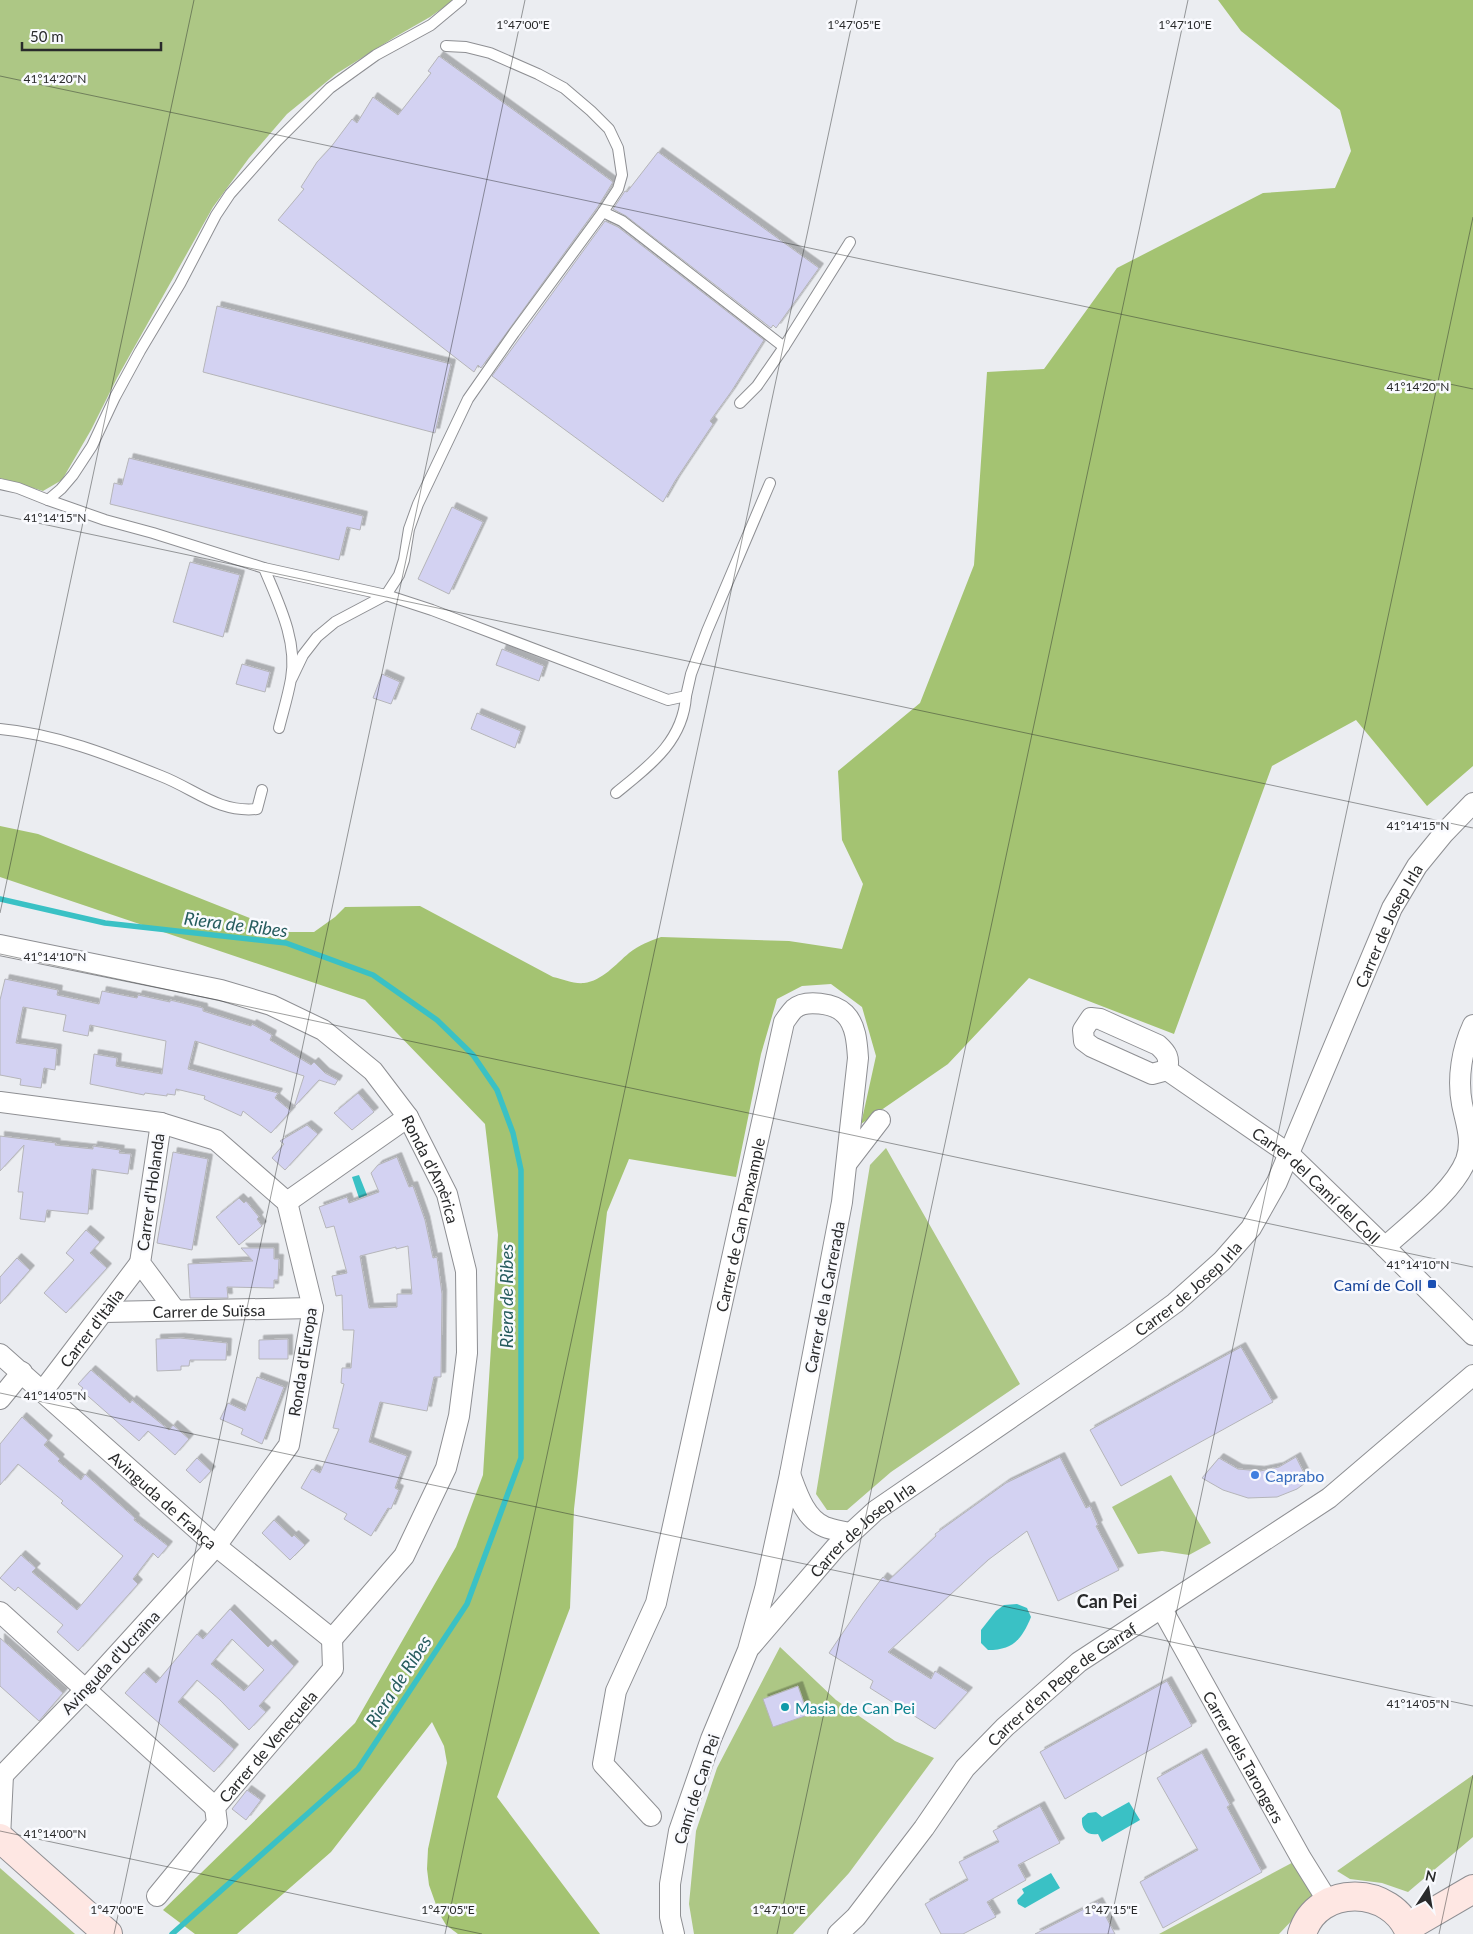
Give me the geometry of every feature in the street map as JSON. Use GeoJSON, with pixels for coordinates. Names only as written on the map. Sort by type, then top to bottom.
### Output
{"type":"FeatureCollection","features":[{"type":"Feature","properties":{"kind":"street","name":"Carrer de Josep Irla"},"geometry":{"type":"LineString","coordinates":[[748,1650],[849,1533],[875,1511],[1042,1398],[1175,1303],[1222,1261],[1251,1228],[1277,1182],[1392,908],[1417,866],[1444,833],[1473,803]]}},
{"type":"Feature","properties":{"kind":"street","name":"Ronda d'Amèrica"},"geometry":{"type":"LineString","coordinates":[[0,946],[169,978],[221,990],[271,1005],[323,1030],[373,1071],[408,1117],[447,1194],[466,1270],[467,1353],[459,1416],[446,1468],[404,1556],[332,1639]]}},
{"type":"Feature","properties":{"kind":"street","name":"Carrer de Can Panxample"},"geometry":{"type":"LineString","coordinates":[[651,1816],[603,1764],[616,1691],[656,1603],[784,1022],[795,1008],[812,1004],[832,1005],[845,1013],[851,1023],[857,1041],[858,1058],[851,1118]]}},
{"type":"Feature","properties":{"kind":"street"},"geometry":{"type":"LineString","coordinates":[[1385,1247],[1452,1185],[1470,1159],[1470,1131],[1462,1105],[1461,1080],[1464,1049],[1473,1025]]}},
{"type":"Feature","properties":{"kind":"street","name":"Carrer del Camí del Coll"},"geometry":{"type":"LineString","coordinates":[[1167,1070],[1289,1154],[1473,1335]]}},
{"type":"Feature","properties":{"kind":"street"},"geometry":{"type":"LineString","coordinates":[[0,1102],[161,1123],[216,1140],[287,1202],[408,1117]]}},
{"type":"Feature","properties":{"kind":"street","name":"Carrer de la Carrerada"},"geometry":{"type":"LineString","coordinates":[[748,1650],[765,1589],[790,1474],[842,1202],[851,1118]]}},
{"type":"Feature","properties":{"kind":"street"},"geometry":{"type":"LineString","coordinates":[[846,1165],[880,1120]]}},
{"type":"Feature","properties":{"kind":"street","name":"Carrer d'Holanda"},"geometry":{"type":"LineString","coordinates":[[161,1123],[140,1263],[175,1310]]}},
{"type":"Feature","properties":{"kind":"street","name":"Ronda d'Europa"},"geometry":{"type":"LineString","coordinates":[[216,1546],[288,1445],[313,1308],[287,1202]]}},
{"type":"Feature","properties":{"kind":"street","name":"Carrer d'Itàlia"},"geometry":{"type":"LineString","coordinates":[[42,1392],[140,1263]]}},
{"type":"Feature","properties":{"kind":"street","name":"Carrer de Suïssa"},"geometry":{"type":"LineString","coordinates":[[104,1312],[313,1308]]}},
{"type":"Feature","properties":{"kind":"street","name":"Avinguda de França"},"geometry":{"type":"LineString","coordinates":[[0,1354],[216,1546],[332,1639]]}},
{"type":"Feature","properties":{"kind":"street"},"geometry":{"type":"LineString","coordinates":[[0,1399],[22,1372]]}},
{"type":"Feature","properties":{"kind":"street","name":"Carrer d'en Pepe de Garraf"},"geometry":{"type":"LineString","coordinates":[[838,1934],[856,1917],[924,1828],[965,1768],[1005,1727],[1080,1662],[1329,1498],[1473,1375]]}},
{"type":"Feature","properties":{"kind":"street"},"geometry":{"type":"LineString","coordinates":[[790,1474],[798,1497],[811,1517],[824,1526],[849,1533]]}},
{"type":"Feature","properties":{"kind":"street","name":"Avinguda d'Ucraïna"},"geometry":{"type":"LineString","coordinates":[[0,1838],[1,1775],[86,1689],[216,1546]]}},
{"type":"Feature","properties":{"kind":"street","name":"Carrer dels Tarongers"},"geometry":{"type":"LineString","coordinates":[[1162,1608],[1301,1858],[1329,1903]]}},
{"type":"Feature","properties":{"kind":"street"},"geometry":{"type":"LineString","coordinates":[[0,1612],[215,1807]]}},
{"type":"Feature","properties":{"kind":"street","name":"Carrer de Veneçuela"},"geometry":{"type":"LineString","coordinates":[[156,1896],[217,1823],[215,1807],[333,1670],[332,1639]]}},
{"type":"Feature","properties":{"kind":"street","name":"Camí de Can Pei"},"geometry":{"type":"LineString","coordinates":[[674,1934],[670,1917],[670,1884],[679,1831],[711,1740],[748,1650]]}},
{"type":"Feature","properties":{"kind":"street"},"geometry":{"type":"LineString","coordinates":[[0,1838],[108,1934]]}},
{"type":"Feature","properties":{"kind":"street"},"geometry":{"type":"LineString","coordinates":[[1302,1934],[1314,1914],[1329,1903],[1346,1896],[1364,1896],[1382,1902],[1397,1912],[1409,1930],[1469,1894]]}},
{"type":"Feature","properties":{"kind":"lane"},"geometry":{"type":"LineString","coordinates":[[48,500],[73,475],[92,446],[140,351],[180,284],[216,215],[230,194],[277,141],[330,88],[376,54],[431,25],[461,0]]}},
{"type":"Feature","properties":{"kind":"lane"},"geometry":{"type":"LineString","coordinates":[[278,728],[292,678],[304,655],[317,637],[335,622],[386,595],[399,575],[404,560],[409,529],[418,504],[468,399],[514,333],[604,212],[618,189],[622,175],[618,148],[609,129],[564,88],[538,74],[490,53],[466,47],[446,46]]}},
{"type":"Feature","properties":{"kind":"lane"},"geometry":{"type":"LineString","coordinates":[[604,212],[622,221],[784,347]]}},
{"type":"Feature","properties":{"kind":"lane"},"geometry":{"type":"LineString","coordinates":[[740,403],[757,386],[784,347],[850,242]]}},
{"type":"Feature","properties":{"kind":"lane"},"geometry":{"type":"LineString","coordinates":[[616,794],[651,764],[668,746],[681,724],[690,674],[770,483]]}},
{"type":"Feature","properties":{"kind":"lane"},"geometry":{"type":"LineString","coordinates":[[0,484],[18,488],[105,520],[264,568],[386,595],[442,614],[668,700],[686,696]]}},
{"type":"Feature","properties":{"kind":"lane"},"geometry":{"type":"LineString","coordinates":[[264,568],[287,626],[292,678]]}},
{"type":"Feature","properties":{"kind":"lane"},"geometry":{"type":"LineString","coordinates":[[0,729],[29,732],[61,739],[163,776],[216,804],[228,808],[257,809],[262,790]]}},
{"type":"Feature","properties":{"kind":"green space"},"geometry":{"type":"Polygon","coordinates":[[[0,0],[454,0],[430,17],[336,74],[287,114],[249,158],[213,207],[62,480],[43,491],[0,478],[0,0]]]}},
{"type":"Feature","properties":{"kind":"green space"},"geometry":{"type":"Polygon","coordinates":[[[1218,0],[1473,0],[1473,766],[1427,806],[1356,720],[1272,766],[1174,1034],[1029,978],[948,1064],[861,1124],[876,1056],[862,1007],[831,984],[802,986],[777,999],[761,1054],[736,1177],[629,1159],[607,1212],[574,1509],[570,1608],[497,1797],[600,1934],[458,1934],[446,1925],[439,1913],[429,1885],[427,1869],[428,1849],[447,1763],[444,1746],[432,1722],[331,1852],[237,1934],[195,1934],[163,1910],[355,1723],[456,1547],[483,1475],[498,1235],[485,1124],[365,1000],[0,877],[0,826],[38,834],[285,932],[314,932],[335,917],[345,907],[420,906],[553,977],[576,983],[591,982],[597,979],[633,950],[661,937],[789,941],[842,949],[863,884],[842,840],[838,771],[920,703],[974,565],[987,372],[1044,369],[1117,268],[1263,193],[1335,188],[1351,151],[1340,110],[1241,31],[1218,0]]]}},
{"type":"Feature","properties":{"kind":"green space"},"geometry":{"type":"Polygon","coordinates":[[[886,1148],[1020,1384],[891,1472],[847,1510],[827,1510],[816,1494],[870,1165],[886,1148]]]}},
{"type":"Feature","properties":{"kind":"green space"},"geometry":{"type":"Polygon","coordinates":[[[1171,1475],[1211,1543],[1189,1555],[1162,1551],[1138,1554],[1112,1507],[1171,1475]]]}},
{"type":"Feature","properties":{"kind":"green space"},"geometry":{"type":"Polygon","coordinates":[[[780,1647],[836,1700],[895,1741],[934,1758],[849,1873],[793,1934],[694,1934],[689,1904],[696,1831],[717,1768],[780,1647]]]}},
{"type":"Feature","properties":{"kind":"green space"},"geometry":{"type":"Polygon","coordinates":[[[1473,1775],[1473,1837],[1408,1892],[1382,1883],[1350,1879],[1337,1871],[1473,1775]]]}},
{"type":"Feature","properties":{"kind":"green space"},"geometry":{"type":"Polygon","coordinates":[[[1301,1858],[1316,1895],[1279,1934],[1159,1934],[1301,1858]]]}},
{"type":"Feature","properties":{"kind":"green space"},"geometry":{"type":"Polygon","coordinates":[[[0,1868],[75,1934],[0,1934],[0,1868]]]}},
{"type":"Feature","properties":{"kind":"water"},"geometry":{"type":"Polygon","coordinates":[[[359,1175],[367,1195],[359,1198],[352,1177],[359,1175]]]}},
{"type":"Feature","properties":{"kind":"water"},"geometry":{"type":"Polygon","coordinates":[[[1017,1604],[1027,1608],[1031,1617],[1024,1631],[1016,1642],[1004,1648],[988,1650],[981,1643],[981,1630],[996,1611],[1004,1605],[1017,1604]]]}},
{"type":"Feature","properties":{"kind":"water"},"geometry":{"type":"Polygon","coordinates":[[[1129,1802],[1140,1820],[1102,1842],[1098,1834],[1088,1833],[1084,1828],[1082,1818],[1088,1813],[1096,1812],[1102,1817],[1129,1802]]]}},
{"type":"Feature","properties":{"kind":"water"},"geometry":{"type":"Polygon","coordinates":[[[1051,1873],[1060,1888],[1025,1908],[1018,1904],[1017,1900],[1024,1893],[1022,1889],[1051,1873]]]}},
{"type":"Feature","properties":{"kind":"building"},"geometry":{"type":"Polygon","coordinates":[[[439,56],[613,182],[597,208],[481,368],[478,365],[474,372],[278,220],[304,189],[301,187],[317,162],[352,119],[357,123],[373,97],[398,115],[431,73],[428,71],[439,56]]]}},
{"type":"Feature","properties":{"kind":"building"},"geometry":{"type":"Polygon","coordinates":[[[658,152],[819,268],[776,328],[773,325],[771,328],[626,216],[613,209],[625,191],[627,192],[658,152]]]}},
{"type":"Feature","properties":{"kind":"building"},"geometry":{"type":"Polygon","coordinates":[[[605,221],[618,227],[764,340],[710,421],[713,424],[663,502],[492,376],[605,221]]]}},
{"type":"Feature","properties":{"kind":"building"},"geometry":{"type":"Polygon","coordinates":[[[217,306],[451,364],[435,433],[203,372],[217,306]]]}},
{"type":"Feature","properties":{"kind":"building"},"geometry":{"type":"Polygon","coordinates":[[[129,458],[363,516],[360,530],[347,527],[339,560],[110,504],[114,483],[122,485],[129,458]]]}},
{"type":"Feature","properties":{"kind":"building"},"geometry":{"type":"Polygon","coordinates":[[[452,507],[483,522],[449,594],[418,579],[452,507]]]}},
{"type":"Feature","properties":{"kind":"building"},"geometry":{"type":"Polygon","coordinates":[[[190,562],[240,575],[223,637],[173,622],[190,562]]]}},
{"type":"Feature","properties":{"kind":"building"},"geometry":{"type":"Polygon","coordinates":[[[502,649],[544,666],[539,681],[496,665],[502,649]]]}},
{"type":"Feature","properties":{"kind":"building"},"geometry":{"type":"Polygon","coordinates":[[[242,664],[270,672],[265,692],[236,684],[242,664]]]}},
{"type":"Feature","properties":{"kind":"building"},"geometry":{"type":"Polygon","coordinates":[[[382,674],[400,682],[391,704],[373,698],[382,674]]]}},
{"type":"Feature","properties":{"kind":"building"},"geometry":{"type":"Polygon","coordinates":[[[477,713],[521,731],[515,748],[471,729],[477,713]]]}},
{"type":"Feature","properties":{"kind":"building"},"geometry":{"type":"Polygon","coordinates":[[[5,979],[58,990],[57,995],[99,1004],[102,991],[137,998],[138,995],[170,1002],[170,1000],[203,1008],[203,1011],[251,1026],[252,1024],[272,1035],[270,1040],[311,1065],[314,1062],[325,1073],[338,1080],[335,1085],[319,1080],[294,1107],[304,1076],[195,1041],[188,1069],[278,1093],[275,1098],[291,1111],[271,1133],[243,1111],[241,1116],[204,1099],[205,1096],[176,1089],[175,1095],[167,1094],[167,1096],[145,1093],[144,1095],[90,1084],[94,1054],[117,1058],[116,1066],[162,1074],[166,1041],[90,1025],[88,1036],[63,1031],[66,1015],[23,1007],[16,1043],[57,1049],[55,1070],[44,1068],[41,1088],[20,1085],[21,1079],[0,1075],[0,1000],[5,979]]]}},
{"type":"Feature","properties":{"kind":"building"},"geometry":{"type":"Polygon","coordinates":[[[358,1093],[374,1112],[352,1130],[334,1113],[358,1093]]]}},
{"type":"Feature","properties":{"kind":"building"},"geometry":{"type":"Polygon","coordinates":[[[307,1125],[318,1134],[285,1170],[272,1158],[284,1144],[280,1141],[307,1125]]]}},
{"type":"Feature","properties":{"kind":"building"},"geometry":{"type":"Polygon","coordinates":[[[0,1136],[56,1143],[55,1145],[93,1149],[93,1146],[120,1150],[119,1153],[131,1154],[128,1174],[92,1169],[88,1214],[47,1210],[45,1222],[20,1219],[23,1192],[18,1192],[24,1145],[0,1171],[0,1136]]]}},
{"type":"Feature","properties":{"kind":"building"},"geometry":{"type":"Polygon","coordinates":[[[173,1152],[208,1159],[192,1250],[157,1243],[173,1152]]]}},
{"type":"Feature","properties":{"kind":"building"},"geometry":{"type":"Polygon","coordinates":[[[397,1157],[409,1187],[413,1186],[425,1220],[433,1258],[437,1257],[442,1294],[441,1377],[434,1377],[427,1411],[380,1402],[369,1442],[407,1456],[395,1488],[399,1490],[391,1509],[388,1508],[371,1536],[344,1519],[347,1514],[301,1488],[312,1469],[320,1473],[339,1429],[333,1428],[344,1384],[341,1383],[342,1368],[351,1368],[354,1330],[343,1330],[342,1295],[336,1296],[332,1276],[347,1273],[334,1226],[326,1228],[319,1207],[347,1197],[349,1203],[379,1192],[371,1173],[378,1165],[397,1157]],[[408,1246],[360,1256],[369,1308],[397,1307],[397,1294],[412,1294],[408,1246]]]}},
{"type":"Feature","properties":{"kind":"building"},"geometry":{"type":"Polygon","coordinates":[[[239,1198],[244,1203],[246,1201],[259,1217],[257,1219],[262,1226],[239,1245],[216,1217],[239,1198]]]}},
{"type":"Feature","properties":{"kind":"building"},"geometry":{"type":"Polygon","coordinates":[[[86,1230],[100,1242],[90,1253],[107,1268],[66,1313],[44,1293],[74,1260],[66,1253],[86,1230]]]}},
{"type":"Feature","properties":{"kind":"building"},"geometry":{"type":"Polygon","coordinates":[[[241,1248],[274,1248],[274,1259],[279,1259],[278,1280],[274,1280],[274,1288],[227,1287],[228,1298],[190,1298],[188,1264],[253,1261],[241,1248]]]}},
{"type":"Feature","properties":{"kind":"building"},"geometry":{"type":"Polygon","coordinates":[[[17,1258],[30,1270],[0,1304],[0,1277],[17,1258]]]}},
{"type":"Feature","properties":{"kind":"building"},"geometry":{"type":"Polygon","coordinates":[[[180,1338],[227,1343],[226,1360],[190,1360],[189,1366],[181,1366],[181,1370],[157,1371],[156,1339],[180,1338]]]}},
{"type":"Feature","properties":{"kind":"building"},"geometry":{"type":"Polygon","coordinates":[[[288,1339],[288,1359],[259,1359],[259,1340],[288,1339]]]}},
{"type":"Feature","properties":{"kind":"building"},"geometry":{"type":"Polygon","coordinates":[[[1241,1347],[1273,1402],[1121,1486],[1090,1430],[1241,1347]]]}},
{"type":"Feature","properties":{"kind":"building"},"geometry":{"type":"Polygon","coordinates":[[[91,1370],[130,1403],[132,1400],[169,1430],[173,1425],[189,1439],[175,1455],[148,1431],[139,1441],[81,1390],[83,1388],[78,1384],[91,1370]]]}},
{"type":"Feature","properties":{"kind":"building"},"geometry":{"type":"Polygon","coordinates":[[[257,1377],[284,1387],[262,1444],[241,1434],[243,1429],[220,1419],[228,1403],[245,1411],[257,1377]]]}},
{"type":"Feature","properties":{"kind":"building"},"geometry":{"type":"Polygon","coordinates":[[[22,1417],[48,1440],[44,1445],[60,1459],[58,1461],[81,1480],[85,1474],[135,1518],[134,1520],[168,1546],[158,1558],[153,1553],[133,1579],[138,1584],[78,1651],[57,1632],[63,1625],[18,1587],[15,1591],[0,1578],[21,1555],[36,1568],[32,1572],[77,1610],[123,1556],[61,1503],[63,1501],[18,1464],[0,1485],[0,1444],[22,1417]]]}},
{"type":"Feature","properties":{"kind":"building"},"geometry":{"type":"Polygon","coordinates":[[[1060,1457],[1086,1508],[1090,1506],[1098,1525],[1096,1526],[1119,1570],[1058,1601],[1027,1531],[988,1560],[888,1652],[931,1679],[935,1671],[968,1692],[935,1729],[870,1688],[873,1681],[829,1653],[883,1577],[888,1581],[936,1536],[935,1534],[1006,1483],[1060,1457]]]}},
{"type":"Feature","properties":{"kind":"building","name":"Caprabo"},"geometry":{"type":"Polygon","coordinates":[[[1296,1457],[1308,1481],[1297,1489],[1277,1497],[1248,1498],[1223,1490],[1202,1478],[1219,1458],[1238,1469],[1260,1471],[1279,1467],[1296,1457]]]}},
{"type":"Feature","properties":{"kind":"building"},"geometry":{"type":"Polygon","coordinates":[[[197,1458],[211,1471],[200,1483],[186,1470],[197,1458]]]}},
{"type":"Feature","properties":{"kind":"building"},"geometry":{"type":"Polygon","coordinates":[[[274,1520],[292,1537],[294,1535],[305,1545],[290,1560],[262,1533],[274,1520]]]}},
{"type":"Feature","properties":{"kind":"building"},"geometry":{"type":"Polygon","coordinates":[[[230,1609],[268,1647],[271,1644],[294,1666],[259,1706],[266,1712],[249,1730],[220,1700],[197,1680],[178,1702],[234,1749],[214,1772],[125,1693],[144,1672],[156,1683],[197,1634],[203,1639],[230,1609]],[[232,1639],[211,1664],[244,1691],[264,1670],[232,1639]]]}},
{"type":"Feature","properties":{"kind":"building"},"geometry":{"type":"Polygon","coordinates":[[[0,1638],[63,1693],[39,1721],[0,1686],[0,1638]]]}},
{"type":"Feature","properties":{"kind":"building"},"geometry":{"type":"Polygon","coordinates":[[[1167,1681],[1192,1726],[1065,1799],[1040,1752],[1167,1681]]]}},
{"type":"Feature","properties":{"kind":"building","name":"Masia de Can Pei"},"geometry":{"type":"Polygon","coordinates":[[[798,1686],[808,1715],[773,1727],[763,1699],[798,1686]]]}},
{"type":"Feature","properties":{"kind":"building"},"geometry":{"type":"Polygon","coordinates":[[[1202,1753],[1230,1805],[1227,1807],[1262,1872],[1163,1928],[1140,1882],[1198,1850],[1157,1778],[1202,1753]]]}},
{"type":"Feature","properties":{"kind":"building"},"geometry":{"type":"Polygon","coordinates":[[[247,1790],[261,1800],[246,1820],[232,1809],[247,1790]]]}},
{"type":"Feature","properties":{"kind":"building"},"geometry":{"type":"Polygon","coordinates":[[[1040,1806],[1060,1843],[1018,1865],[1026,1880],[987,1902],[996,1917],[963,1934],[941,1934],[925,1904],[968,1880],[959,1862],[999,1842],[993,1831],[1040,1806]]]}},
{"type":"Feature","properties":{"kind":"building"},"geometry":{"type":"Polygon","coordinates":[[[1098,1902],[1115,1934],[1035,1934],[1098,1902]]]}},
{"type":"Feature","properties":{"kind":"waterway","name":"Riera de Ribes"},"geometry":{"type":"LineString","coordinates":[[0,899],[105,923],[286,943],[373,975],[437,1020],[473,1055],[497,1090],[513,1133],[521,1170],[521,1458],[467,1604],[358,1769],[172,1934]]}},
{"type":"Feature","properties":{"kind":"place","name":"Camí de Coll"},"geometry":{"type":"Point","coordinates":[1432,1284]}},
{"type":"Feature","properties":{"kind":"place","name":"Caprabo"},"geometry":{"type":"Point","coordinates":[1255,1475]}},
{"type":"Feature","properties":{"kind":"place","name":"Masia de Can Pei"},"geometry":{"type":"Point","coordinates":[785,1707]}},
{"type":"Feature","properties":{"kind":"district","name":"Can Pei"},"geometry":{"type":"Point","coordinates":[1107,1601]}}]}
